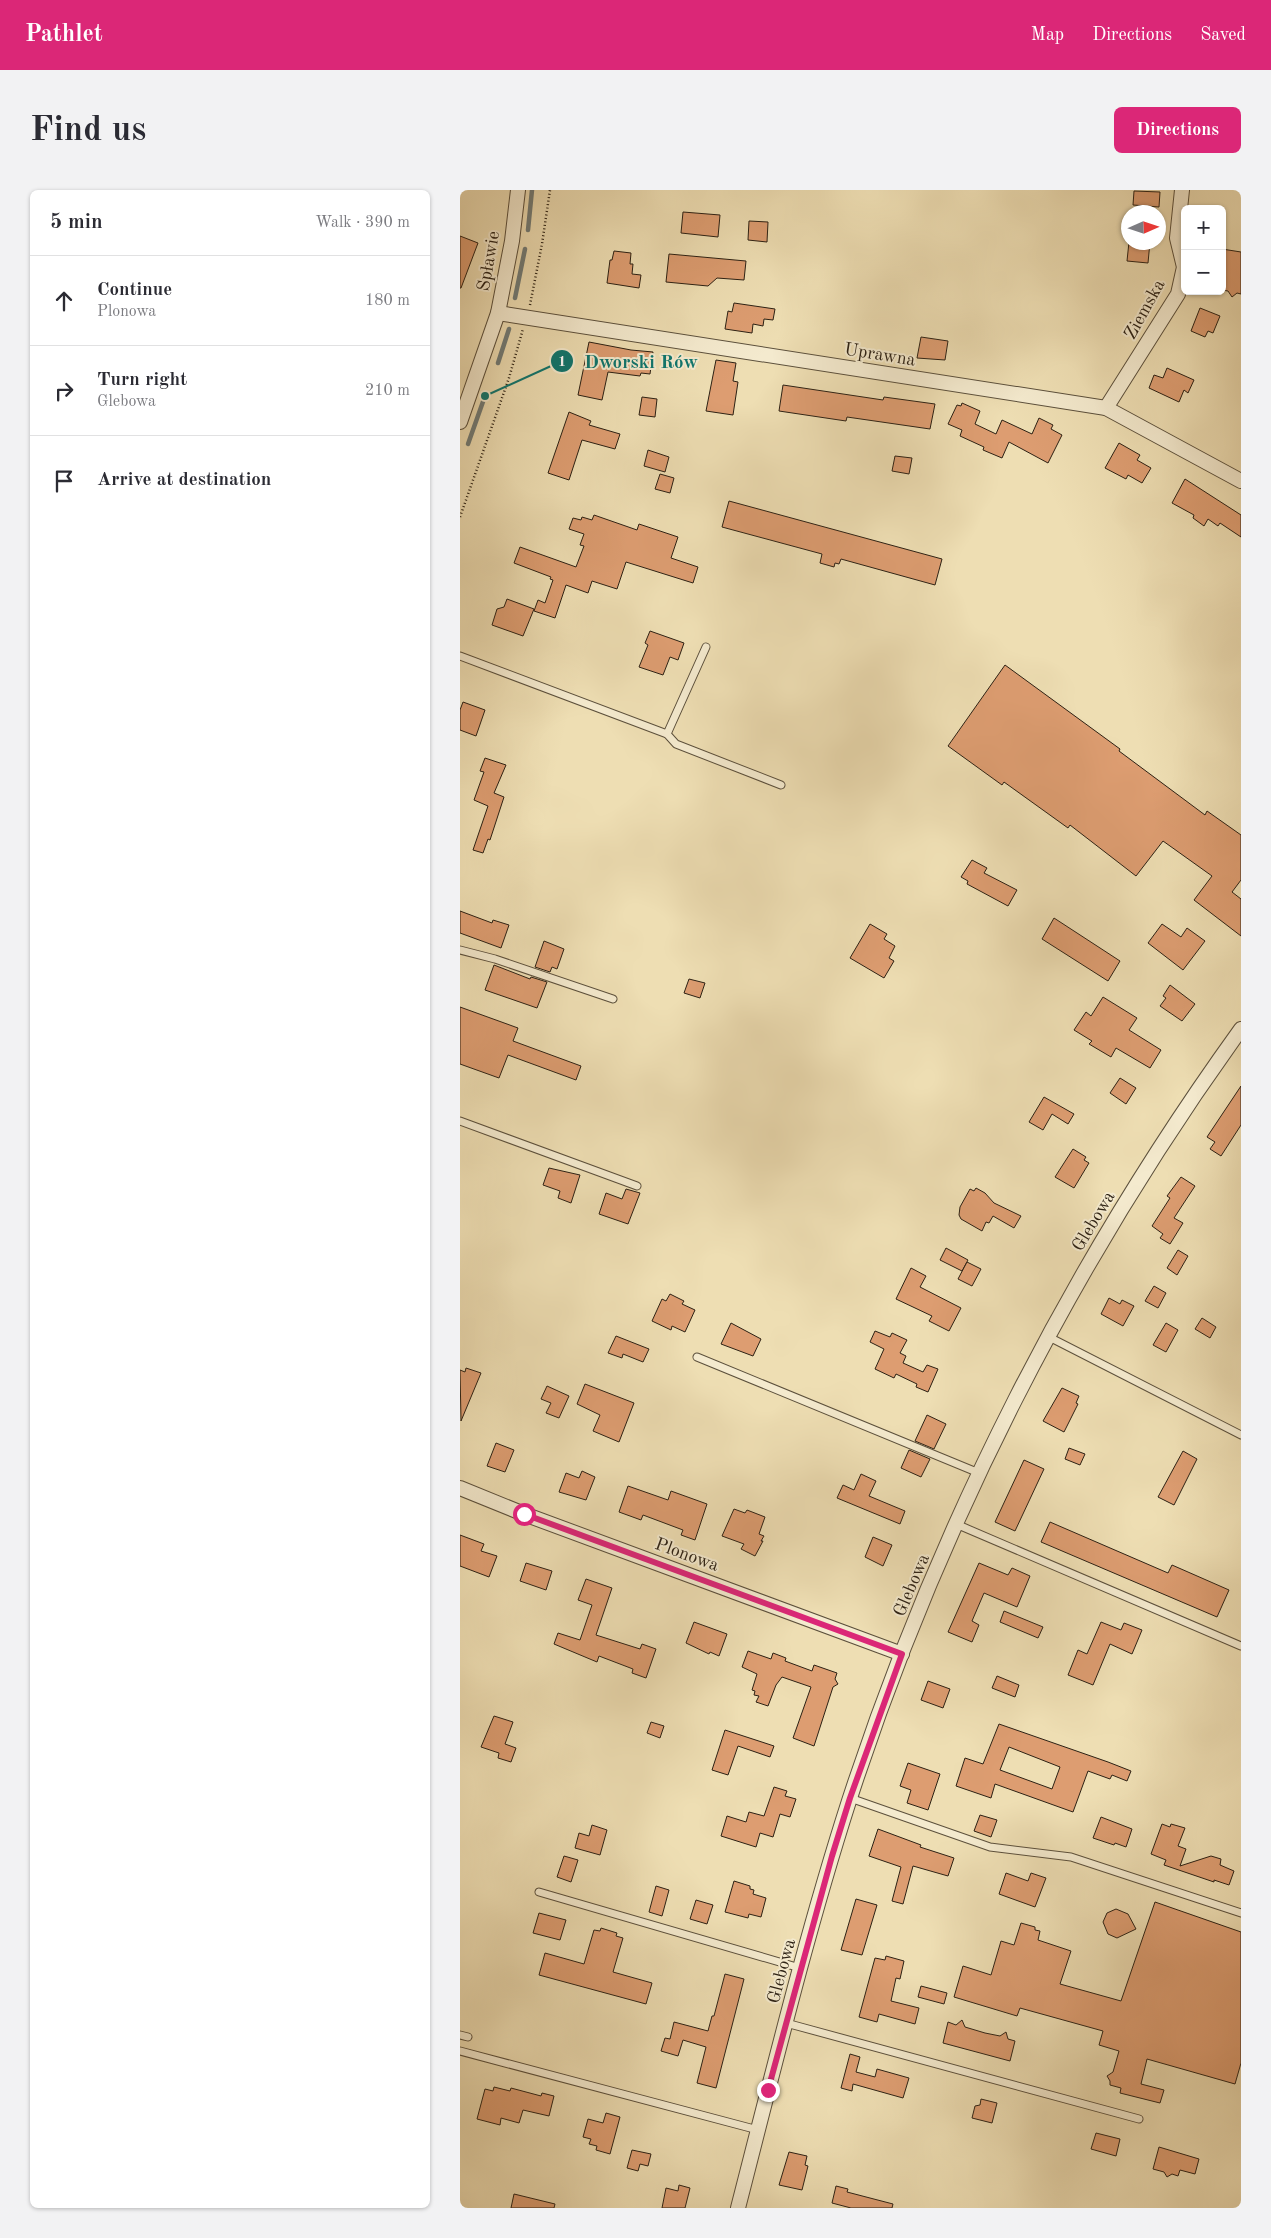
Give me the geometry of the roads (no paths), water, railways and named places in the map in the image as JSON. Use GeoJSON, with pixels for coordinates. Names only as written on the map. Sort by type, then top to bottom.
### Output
{"type":"FeatureCollection","features":[{"type":"Feature","properties":{"kind":"street","name":"Spławie"},"geometry":{"type":"LineString","coordinates":[[460,422],[498,313],[512,240],[518,190]]}},
{"type":"Feature","properties":{"kind":"street","name":"Ziemska"},"geometry":{"type":"LineString","coordinates":[[1106,408],[1178,294],[1184,267],[1177,238],[1182,190]]}},
{"type":"Feature","properties":{"kind":"street","name":"Uprawna"},"geometry":{"type":"LineString","coordinates":[[498,313],[1106,408],[1241,481]]}},
{"type":"Feature","properties":{"kind":"street","name":"Glebowa"},"geometry":{"type":"LineString","coordinates":[[738,2208],[800,1968],[850,1798],[902,1654],[956,1524],[979,1473],[1049,1337],[1115,1219],[1184,1111],[1241,1030]]}},
{"type":"Feature","properties":{"kind":"street","name":"Plonowa"},"geometry":{"type":"LineString","coordinates":[[460,1488],[524,1514],[902,1654]]}},
{"type":"Feature","properties":{"kind":"lane"},"geometry":{"type":"LineString","coordinates":[[668,734],[706,648]]}},
{"type":"Feature","properties":{"kind":"lane"},"geometry":{"type":"LineString","coordinates":[[460,656],[668,734],[676,744],[781,786]]}},
{"type":"Feature","properties":{"kind":"lane"},"geometry":{"type":"LineString","coordinates":[[460,950],[496,959],[613,999]]}},
{"type":"Feature","properties":{"kind":"lane"},"geometry":{"type":"LineString","coordinates":[[460,1121],[637,1186]]}},
{"type":"Feature","properties":{"kind":"lane"},"geometry":{"type":"LineString","coordinates":[[1049,1337],[1241,1435]]}},
{"type":"Feature","properties":{"kind":"lane"},"geometry":{"type":"LineString","coordinates":[[697,1357],[979,1473]]}},
{"type":"Feature","properties":{"kind":"lane"},"geometry":{"type":"LineString","coordinates":[[956,1524],[1241,1646]]}},
{"type":"Feature","properties":{"kind":"lane"},"geometry":{"type":"LineString","coordinates":[[850,1798],[990,1846],[1072,1857],[1241,1913]]}},
{"type":"Feature","properties":{"kind":"lane"},"geometry":{"type":"LineString","coordinates":[[540,1892],[800,1968]]}},
{"type":"Feature","properties":{"kind":"lane"},"geometry":{"type":"LineString","coordinates":[[786,2023],[1139,2119]]}},
{"type":"Feature","properties":{"kind":"lane"},"geometry":{"type":"LineString","coordinates":[[460,2035],[468,2038]]}},
{"type":"Feature","properties":{"kind":"lane"},"geometry":{"type":"LineString","coordinates":[[460,2051],[758,2130]]}},
{"type":"Feature","properties":{"kind":"waterway"},"geometry":{"type":"LineString","coordinates":[[528,230],[532,190]]}},
{"type":"Feature","properties":{"kind":"waterway"},"geometry":{"type":"LineString","coordinates":[[515,298],[525,249]]}},
{"type":"Feature","properties":{"kind":"waterway"},"geometry":{"type":"LineString","coordinates":[[498,363],[509,329]]}},
{"type":"Feature","properties":{"kind":"waterway"},"geometry":{"type":"LineString","coordinates":[[468,444],[485,396]]}},
{"type":"Feature","properties":{"kind":"place","name":"Dworski Rów"},"geometry":{"type":"Point","coordinates":[485,396]}}]}
